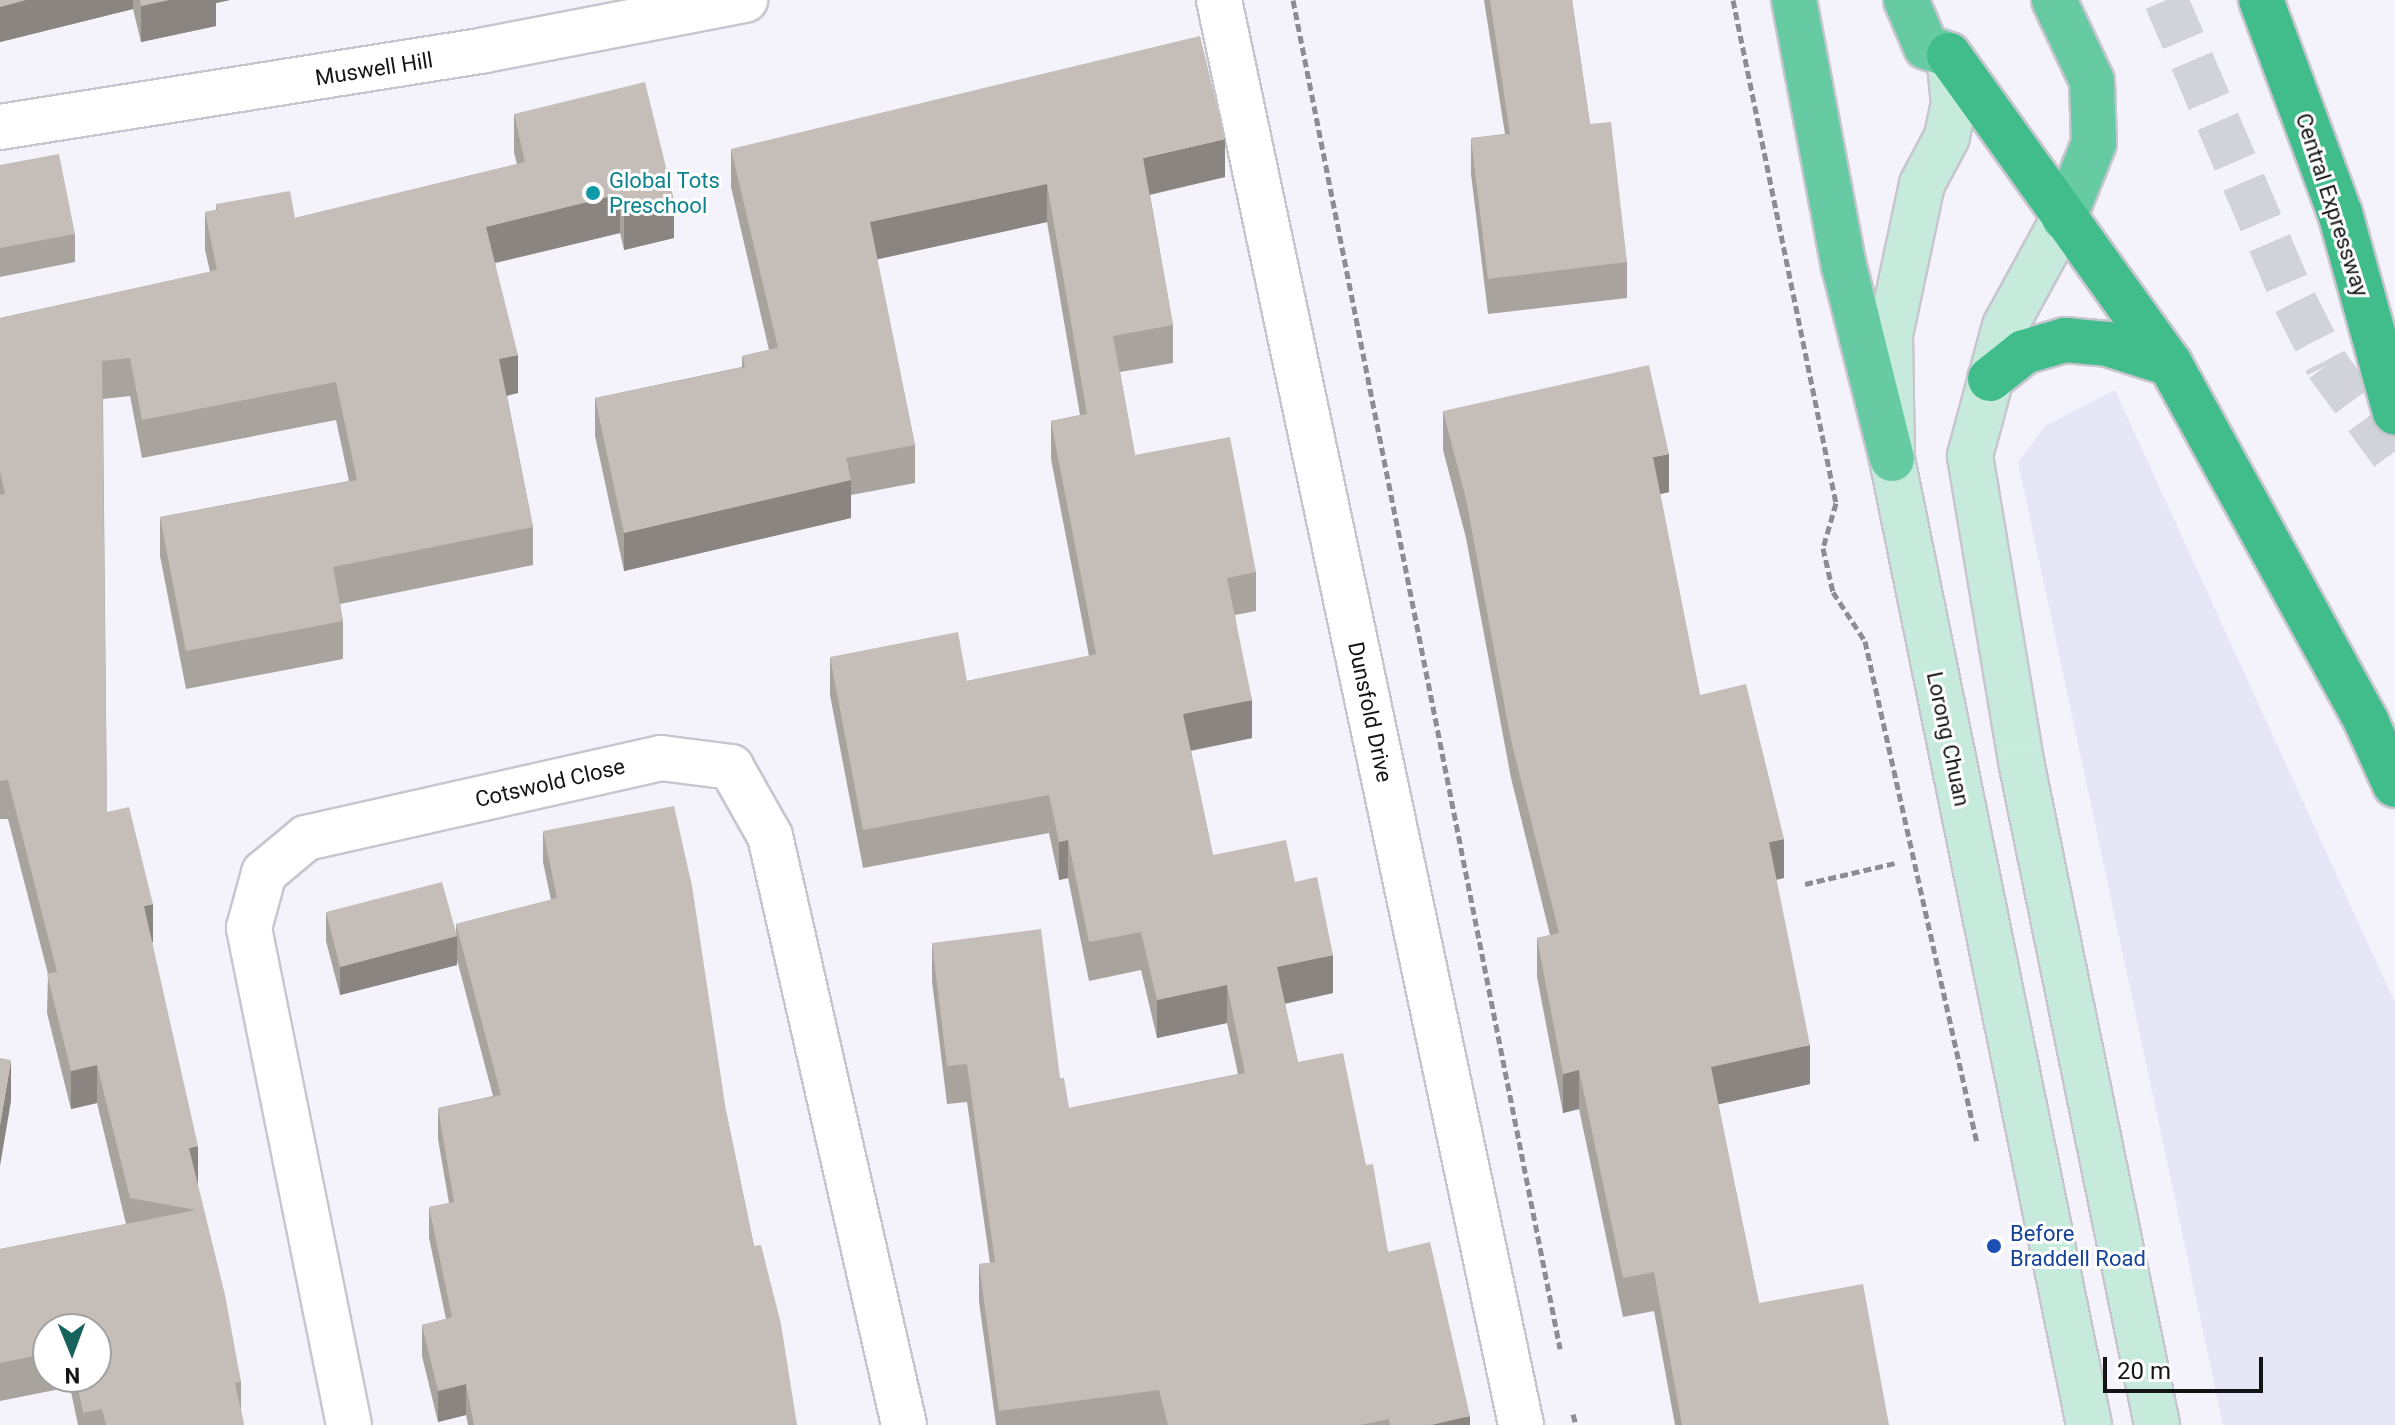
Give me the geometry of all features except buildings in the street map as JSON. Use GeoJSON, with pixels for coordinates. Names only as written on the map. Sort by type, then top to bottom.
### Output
{"type":"FeatureCollection","features":[{"type":"Feature","properties":{"kind":"highway"},"geometry":{"type":"LineString","coordinates":[[1794,0],[1844,266],[1892,459]]}},
{"type":"Feature","properties":{"kind":"highway"},"geometry":{"type":"LineString","coordinates":[[1906,0],[1926,47],[1949,55]]}},
{"type":"Feature","properties":{"kind":"highway"},"geometry":{"type":"LineString","coordinates":[[1931,0],[1949,55],[2170,364],[2367,723],[2395,785]]}},
{"type":"Feature","properties":{"kind":"highway"},"geometry":{"type":"LineString","coordinates":[[2054,0],[2092,81],[2094,143],[2064,218]]}},
{"type":"Feature","properties":{"kind":"highway","name":"Central Expressway"},"geometry":{"type":"LineString","coordinates":[[2261,0],[2340,213],[2395,413]]}},
{"type":"Feature","properties":{"kind":"highway"},"geometry":{"type":"LineString","coordinates":[[1990,379],[2024,352],[2065,340],[2107,344],[2170,364]]}},
{"type":"Feature","properties":{"kind":"main road","name":"Lorong Chuan"},"geometry":{"type":"LineString","coordinates":[[1949,55],[1954,103],[1947,137],[1922,184],[1890,334],[1892,459],[2089,1425]]}},
{"type":"Feature","properties":{"kind":"main road"},"geometry":{"type":"LineString","coordinates":[[2064,218],[2005,326],[1970,456],[2022,766],[2157,1425]]}},
{"type":"Feature","properties":{"kind":"street","name":"Muswell Hill"},"geometry":{"type":"LineString","coordinates":[[0,127],[485,50],[745,0]]}},
{"type":"Feature","properties":{"kind":"street","name":"Dunsfold Drive"},"geometry":{"type":"LineString","coordinates":[[1219,0],[1521,1425]]}},
{"type":"Feature","properties":{"kind":"street","name":"Cotswold Close"},"geometry":{"type":"LineString","coordinates":[[349,1425],[249,928],[264,873],[306,838],[661,758],[731,767],[770,836],[904,1425]]}},
{"type":"Feature","properties":{"kind":"path"},"geometry":{"type":"LineString","coordinates":[[1293,0],[1560,1352]]}},
{"type":"Feature","properties":{"kind":"path"},"geometry":{"type":"LineString","coordinates":[[1733,0],[1836,503],[1823,548],[1833,592],[1865,641],[1978,1148]]}},
{"type":"Feature","properties":{"kind":"path"},"geometry":{"type":"LineString","coordinates":[[1805,884],[1895,863]]}},
{"type":"Feature","properties":{"kind":"path"},"geometry":{"type":"LineString","coordinates":[[1573,1411],[1576,1425]]}},
{"type":"Feature","properties":{"kind":"shaded area"},"geometry":{"type":"Polygon","coordinates":[[[2115,390],[2395,1003],[2395,1425],[2223,1425],[2018,462],[2045,426],[2115,390]]]}},
{"type":"Feature","properties":{"kind":"tunnel"},"geometry":{"type":"LineString","coordinates":[[2166,0],[2295,302],[2327,365],[2395,458]]}},
{"type":"Feature","properties":{"kind":"place","name":"Global Tots Preschool"},"geometry":{"type":"Point","coordinates":[593,193]}},
{"type":"Feature","properties":{"kind":"place","name":"Before Braddell Road"},"geometry":{"type":"Point","coordinates":[1994,1246]}}]}
